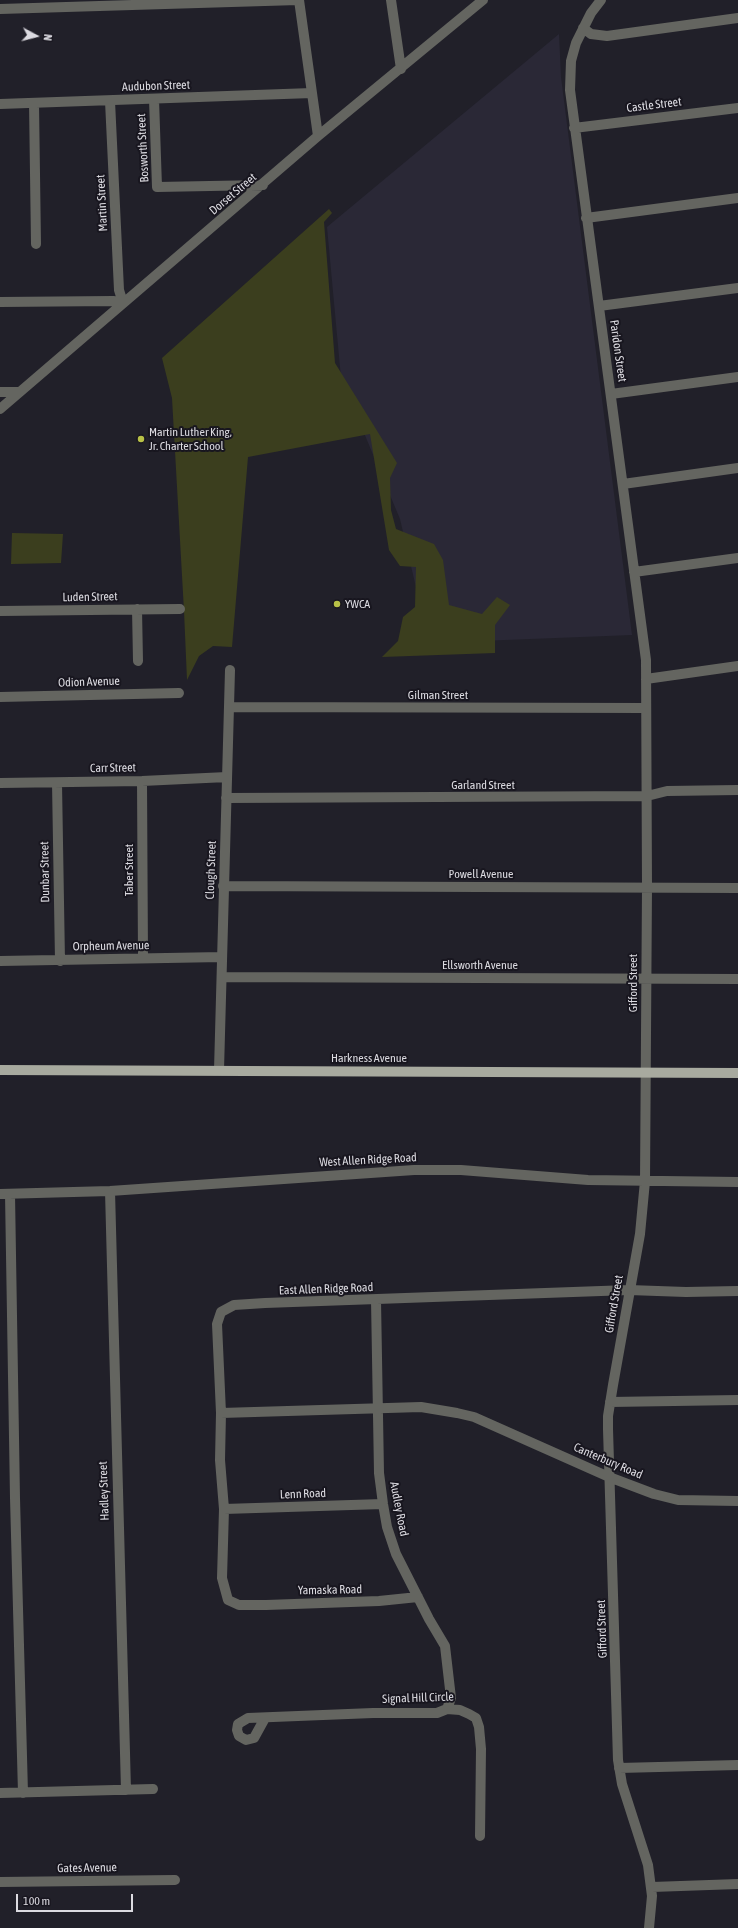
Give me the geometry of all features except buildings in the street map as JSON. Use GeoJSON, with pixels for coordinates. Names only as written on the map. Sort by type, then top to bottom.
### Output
{"type":"FeatureCollection","features":[{"type":"Feature","properties":{"kind":"main road","name":"Harkness Avenue"},"geometry":{"type":"LineString","coordinates":[[0,1070],[738,1073]]}},
{"type":"Feature","properties":{"kind":"street"},"geometry":{"type":"LineString","coordinates":[[0,9],[299,0],[318,136]]}},
{"type":"Feature","properties":{"kind":"street"},"geometry":{"type":"LineString","coordinates":[[391,0],[401,69]]}},
{"type":"Feature","properties":{"kind":"street","name":"Paridon Street"},"geometry":{"type":"LineString","coordinates":[[601,0],[593,10],[583,28],[574,49],[571,66],[570,90],[645,651],[646,679]]}},
{"type":"Feature","properties":{"kind":"street","name":"Dorset Street"},"geometry":{"type":"LineString","coordinates":[[0,408],[263,185],[318,136],[401,69],[481,1]]}},
{"type":"Feature","properties":{"kind":"street"},"geometry":{"type":"LineString","coordinates":[[583,28],[591,34],[607,36],[738,18]]}},
{"type":"Feature","properties":{"kind":"street","name":"Audubon Street"},"geometry":{"type":"LineString","coordinates":[[0,104],[110,101],[312,92]]}},
{"type":"Feature","properties":{"kind":"street","name":"Bosworth Street"},"geometry":{"type":"LineString","coordinates":[[154,99],[158,187],[263,185]]}},
{"type":"Feature","properties":{"kind":"street","name":"Martin Street"},"geometry":{"type":"LineString","coordinates":[[110,101],[119,290],[123,303]]}},
{"type":"Feature","properties":{"kind":"street"},"geometry":{"type":"LineString","coordinates":[[34,103],[36,244]]}},
{"type":"Feature","properties":{"kind":"street","name":"Castle Street"},"geometry":{"type":"LineString","coordinates":[[574,128],[738,108]]}},
{"type":"Feature","properties":{"kind":"street"},"geometry":{"type":"LineString","coordinates":[[586,218],[738,198]]}},
{"type":"Feature","properties":{"kind":"street"},"geometry":{"type":"LineString","coordinates":[[599,306],[738,288]]}},
{"type":"Feature","properties":{"kind":"street"},"geometry":{"type":"LineString","coordinates":[[0,302],[112,301],[123,303]]}},
{"type":"Feature","properties":{"kind":"street"},"geometry":{"type":"LineString","coordinates":[[611,394],[738,377]]}},
{"type":"Feature","properties":{"kind":"street"},"geometry":{"type":"LineString","coordinates":[[0,392],[19,392]]}},
{"type":"Feature","properties":{"kind":"street"},"geometry":{"type":"LineString","coordinates":[[623,484],[738,468]]}},
{"type":"Feature","properties":{"kind":"street"},"geometry":{"type":"LineString","coordinates":[[634,572],[738,558]]}},
{"type":"Feature","properties":{"kind":"street"},"geometry":{"type":"LineString","coordinates":[[137,609],[138,661]]}},
{"type":"Feature","properties":{"kind":"street","name":"Luden Street"},"geometry":{"type":"LineString","coordinates":[[0,611],[180,609]]}},
{"type":"Feature","properties":{"kind":"street"},"geometry":{"type":"LineString","coordinates":[[646,679],[738,666]]}},
{"type":"Feature","properties":{"kind":"street","name":"Clough Street"},"geometry":{"type":"LineString","coordinates":[[219,1070],[230,670]]}},
{"type":"Feature","properties":{"kind":"street","name":"Gifford Street"},"geometry":{"type":"LineString","coordinates":[[646,679],[647,888],[645,1181],[640,1234],[608,1416],[619,1768],[624,1790],[648,1865],[652,1887],[652,1909],[649,1928]]}},
{"type":"Feature","properties":{"kind":"street","name":"Odion Avenue"},"geometry":{"type":"LineString","coordinates":[[0,696],[179,693]]}},
{"type":"Feature","properties":{"kind":"street","name":"Gilman Street"},"geometry":{"type":"LineString","coordinates":[[229,707],[646,708]]}},
{"type":"Feature","properties":{"kind":"street","name":"Carr Street"},"geometry":{"type":"LineString","coordinates":[[0,783],[142,781],[227,777]]}},
{"type":"Feature","properties":{"kind":"street","name":"Taber Street"},"geometry":{"type":"LineString","coordinates":[[142,781],[143,958]]}},
{"type":"Feature","properties":{"kind":"street","name":"Dunbar Street"},"geometry":{"type":"LineString","coordinates":[[57,783],[60,960]]}},
{"type":"Feature","properties":{"kind":"street","name":"Garland Street"},"geometry":{"type":"LineString","coordinates":[[226,798],[647,796],[667,791],[738,790]]}},
{"type":"Feature","properties":{"kind":"street","name":"Powell Avenue"},"geometry":{"type":"LineString","coordinates":[[223,886],[738,888]]}},
{"type":"Feature","properties":{"kind":"street","name":"Orpheum Avenue"},"geometry":{"type":"LineString","coordinates":[[0,961],[222,957]]}},
{"type":"Feature","properties":{"kind":"street","name":"Ellsworth Avenue"},"geometry":{"type":"LineString","coordinates":[[222,977],[738,979]]}},
{"type":"Feature","properties":{"kind":"street","name":"West Allen Ridge Road"},"geometry":{"type":"LineString","coordinates":[[5,1194],[110,1191],[414,1170],[461,1170],[588,1180],[738,1182]]}},
{"type":"Feature","properties":{"kind":"street","name":"Hadley Street"},"geometry":{"type":"LineString","coordinates":[[110,1191],[126,1790]]}},
{"type":"Feature","properties":{"kind":"street"},"geometry":{"type":"LineString","coordinates":[[5,1194],[23,1793]]}},
{"type":"Feature","properties":{"kind":"street","name":"East Allen Ridge Road"},"geometry":{"type":"LineString","coordinates":[[241,1605],[229,1601],[224,1592],[222,1578],[224,1509],[220,1460],[221,1413],[217,1324],[219,1314],[223,1310],[239,1305],[629,1290],[738,1292]]}},
{"type":"Feature","properties":{"kind":"street","name":"Audley Road"},"geometry":{"type":"LineString","coordinates":[[376,1300],[379,1473],[382,1504],[387,1527],[396,1554],[418,1597],[446,1646],[450,1698],[447,1709]]}},
{"type":"Feature","properties":{"kind":"street"},"geometry":{"type":"LineString","coordinates":[[610,1402],[738,1400]]}},
{"type":"Feature","properties":{"kind":"street","name":"Canterbury Road"},"geometry":{"type":"LineString","coordinates":[[221,1413],[421,1407],[474,1417],[609,1476],[669,1498],[713,1502],[738,1501]]}},
{"type":"Feature","properties":{"kind":"street","name":"Lenn Road"},"geometry":{"type":"LineString","coordinates":[[224,1509],[382,1504]]}},
{"type":"Feature","properties":{"kind":"street","name":"Yamaska Road"},"geometry":{"type":"LineString","coordinates":[[241,1605],[379,1601],[418,1597]]}},
{"type":"Feature","properties":{"kind":"street","name":"Signal Hill Circle"},"geometry":{"type":"LineString","coordinates":[[265,1718],[344,1714],[437,1713],[447,1709],[460,1710],[476,1718],[479,1727],[481,1749],[480,1836]]}},
{"type":"Feature","properties":{"kind":"street"},"geometry":{"type":"LineString","coordinates":[[619,1768],[738,1765]]}},
{"type":"Feature","properties":{"kind":"street"},"geometry":{"type":"LineString","coordinates":[[0,1794],[153,1789]]}},
{"type":"Feature","properties":{"kind":"street","name":"Gates Avenue"},"geometry":{"type":"LineString","coordinates":[[0,1882],[175,1880]]}},
{"type":"Feature","properties":{"kind":"street"},"geometry":{"type":"LineString","coordinates":[[652,1887],[738,1884]]}},
{"type":"Feature","properties":{"kind":"shaded area"},"geometry":{"type":"Polygon","coordinates":[[[559,34],[561,77],[632,635],[429,643],[400,519],[341,378],[327,227],[559,34]]]}},
{"type":"Feature","properties":{"kind":"green space"},"geometry":{"type":"Polygon","coordinates":[[[329,209],[332,213],[324,222],[335,363],[397,463],[390,478],[391,510],[396,529],[434,544],[443,560],[449,605],[482,614],[497,597],[510,605],[495,625],[495,653],[382,657],[398,641],[403,617],[415,607],[416,567],[400,566],[389,550],[370,434],[248,457],[232,647],[213,646],[199,656],[187,680],[172,398],[162,358],[329,209]]]}},
{"type":"Feature","properties":{"kind":"green space"},"geometry":{"type":"Polygon","coordinates":[[[12,533],[63,534],[61,563],[11,564],[12,533]]]}},
{"type":"Feature","properties":{"kind":"place","name":"Martin Luther King, Jr. Charter School"},"geometry":{"type":"Point","coordinates":[141,439]}},
{"type":"Feature","properties":{"kind":"place","name":"YWCA"},"geometry":{"type":"Point","coordinates":[337,604]}}]}
